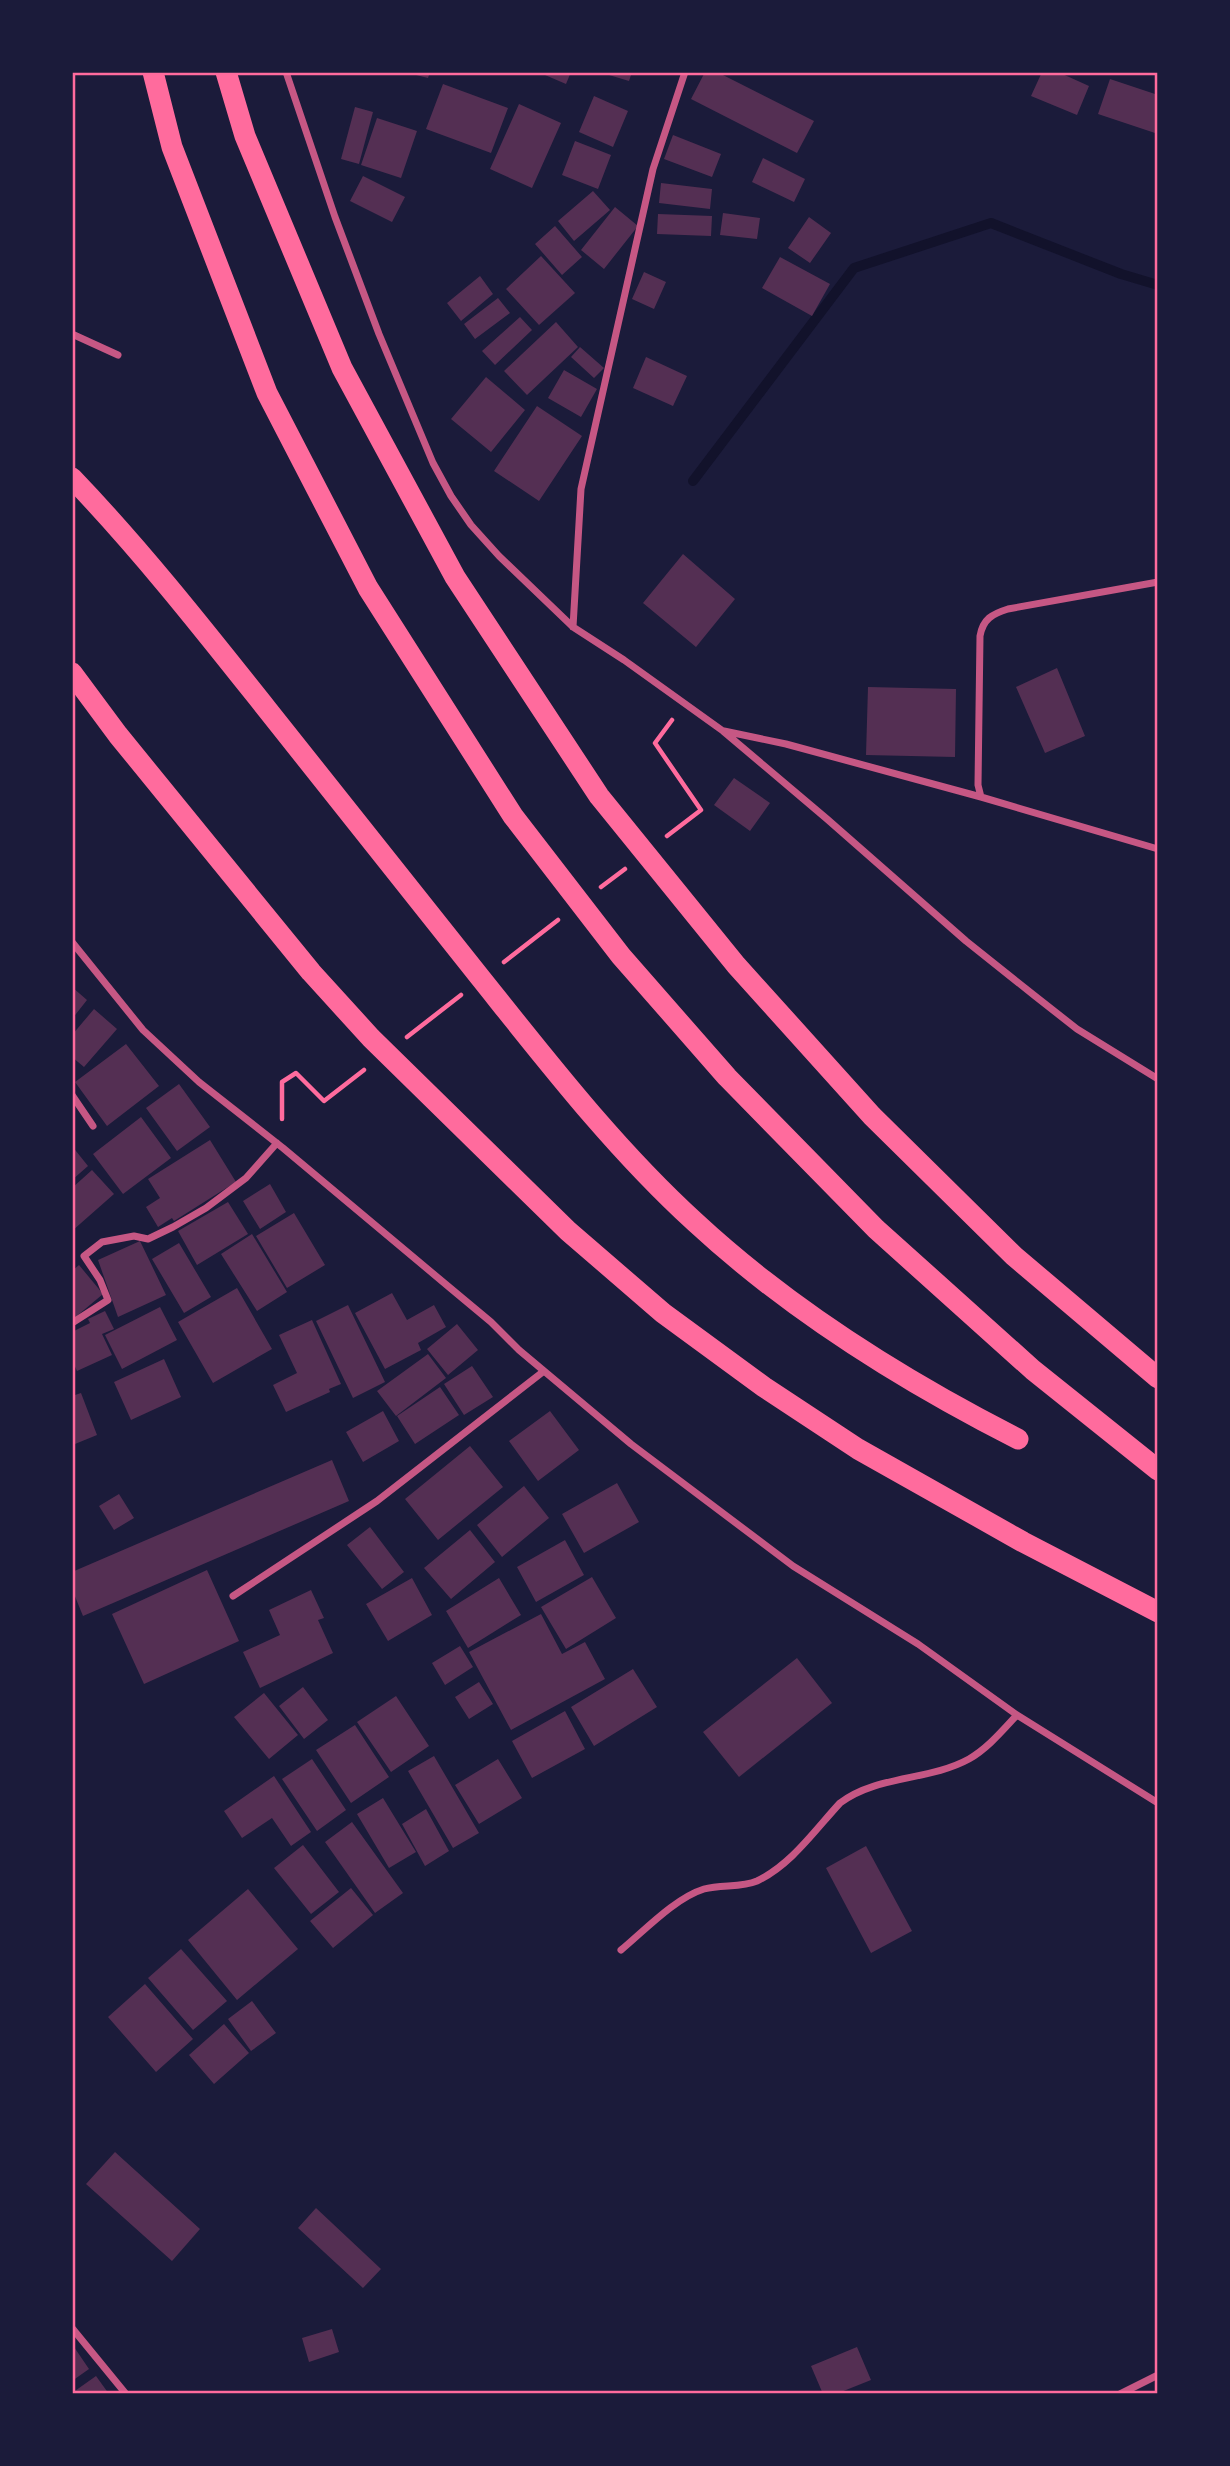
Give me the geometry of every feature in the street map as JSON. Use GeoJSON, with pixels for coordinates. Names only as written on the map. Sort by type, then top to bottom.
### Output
{"type":"FeatureCollection","features":[{"type":"Feature","properties":{"kind":"highway"},"geometry":{"type":"LineString","coordinates":[[153,72],[172,147],[267,393],[368,588],[513,816],[621,956],[727,1077],[876,1229],[1033,1370],[1158,1470]]}},
{"type":"Feature","properties":{"kind":"highway"},"geometry":{"type":"LineString","coordinates":[[226,72],[245,135],[342,368],[454,577],[599,796],[736,965],[872,1116],[1014,1256],[1158,1378]]}},
{"type":"Feature","properties":{"kind":"highway"},"geometry":{"type":"LineString","coordinates":[[72,478],[206,632],[563,1082],[645,1173],[696,1224],[764,1281],[830,1329],[924,1388],[1018,1439]]}},
{"type":"Feature","properties":{"kind":"highway"},"geometry":{"type":"LineString","coordinates":[[72,673],[118,735],[310,972],[379,1045],[568,1231],[642,1295],[764,1387],[858,1449],[1023,1542],[1158,1612]]}},
{"type":"Feature","properties":{"kind":"street"},"geometry":{"type":"LineString","coordinates":[[286,72],[364,295],[433,463],[471,525],[499,556],[573,627],[723,731],[827,818],[965,940],[1035,996],[1100,1044],[1158,1079]]}},
{"type":"Feature","properties":{"kind":"street"},"geometry":{"type":"LineString","coordinates":[[573,627],[581,489],[653,170],[685,72]]}},
{"type":"Feature","properties":{"kind":"street"},"geometry":{"type":"LineString","coordinates":[[72,334],[118,355]]}},
{"type":"Feature","properties":{"kind":"street"},"geometry":{"type":"LineString","coordinates":[[981,797],[978,785],[982,625],[994,613],[1008,609],[1158,582]]}},
{"type":"Feature","properties":{"kind":"street"},"geometry":{"type":"LineString","coordinates":[[723,731],[786,744],[1158,849]]}},
{"type":"Feature","properties":{"kind":"street"},"geometry":{"type":"LineString","coordinates":[[72,942],[143,1030],[199,1082],[491,1322],[544,1371],[678,1482],[793,1566],[918,1644],[1017,1714],[1158,1803]]}},
{"type":"Feature","properties":{"kind":"street"},"geometry":{"type":"LineString","coordinates":[[72,1095],[93,1126]]}},
{"type":"Feature","properties":{"kind":"street"},"geometry":{"type":"LineString","coordinates":[[72,1323],[108,1300],[100,1280],[84,1256],[102,1242],[134,1236],[148,1239],[184,1221],[246,1178],[280,1146]]}},
{"type":"Feature","properties":{"kind":"street"},"geometry":{"type":"LineString","coordinates":[[233,1596],[377,1501],[544,1371]]}},
{"type":"Feature","properties":{"kind":"street"},"geometry":{"type":"LineString","coordinates":[[621,1950],[689,1896],[710,1888],[755,1882],[770,1874],[851,1795],[870,1787],[946,1769],[970,1759],[991,1744],[1017,1714]]}},
{"type":"Feature","properties":{"kind":"street"},"geometry":{"type":"LineString","coordinates":[[72,2328],[126,2394]]}},
{"type":"Feature","properties":{"kind":"street"},"geometry":{"type":"LineString","coordinates":[[1120,2394],[1158,2375]]}},
{"type":"Feature","properties":{"kind":"path"},"geometry":{"type":"LineString","coordinates":[[657,844],[701,810],[655,743],[684,703]]}},
{"type":"Feature","properties":{"kind":"path"},"geometry":{"type":"LineString","coordinates":[[601,887],[634,862]]}},
{"type":"Feature","properties":{"kind":"path"},"geometry":{"type":"LineString","coordinates":[[502,964],[568,913]]}},
{"type":"Feature","properties":{"kind":"path"},"geometry":{"type":"LineString","coordinates":[[402,1041],[468,990]]}},
{"type":"Feature","properties":{"kind":"path"},"geometry":{"type":"LineString","coordinates":[[280,1146],[282,1082],[296,1073],[324,1101],[369,1067]]}},
{"type":"Feature","properties":{"kind":"building"},"geometry":{"type":"Polygon","coordinates":[[[404,72],[430,72],[428,78],[404,72]]]}},
{"type":"Feature","properties":{"kind":"building"},"geometry":{"type":"Polygon","coordinates":[[[547,72],[571,72],[566,84],[545,75],[547,72]]]}},
{"type":"Feature","properties":{"kind":"building"},"geometry":{"type":"Polygon","coordinates":[[[599,72],[632,72],[629,81],[599,72]]]}},
{"type":"Feature","properties":{"kind":"building"},"geometry":{"type":"Polygon","coordinates":[[[705,72],[717,72],[814,121],[797,153],[691,99],[705,72]]]}},
{"type":"Feature","properties":{"kind":"building"},"geometry":{"type":"Polygon","coordinates":[[[1042,72],[1058,72],[1089,86],[1077,115],[1031,96],[1042,72]]]}},
{"type":"Feature","properties":{"kind":"building"},"geometry":{"type":"Polygon","coordinates":[[[1110,79],[1158,95],[1158,134],[1098,114],[1110,79]]]}},
{"type":"Feature","properties":{"kind":"building"},"geometry":{"type":"Polygon","coordinates":[[[443,84],[508,108],[491,153],[426,129],[443,84]]]}},
{"type":"Feature","properties":{"kind":"building"},"geometry":{"type":"Polygon","coordinates":[[[594,96],[628,111],[613,147],[579,132],[594,96]]]}},
{"type":"Feature","properties":{"kind":"building"},"geometry":{"type":"Polygon","coordinates":[[[519,104],[561,123],[532,188],[490,169],[519,104]]]}},
{"type":"Feature","properties":{"kind":"building"},"geometry":{"type":"Polygon","coordinates":[[[355,107],[373,112],[359,164],[341,159],[355,107]]]}},
{"type":"Feature","properties":{"kind":"building"},"geometry":{"type":"Polygon","coordinates":[[[377,118],[417,131],[401,178],[361,165],[377,118]]]}},
{"type":"Feature","properties":{"kind":"building"},"geometry":{"type":"Polygon","coordinates":[[[673,135],[721,154],[712,177],[664,159],[673,135]]]}},
{"type":"Feature","properties":{"kind":"building"},"geometry":{"type":"Polygon","coordinates":[[[575,141],[611,155],[598,189],[562,175],[575,141]]]}},
{"type":"Feature","properties":{"kind":"building"},"geometry":{"type":"Polygon","coordinates":[[[763,158],[805,179],[794,202],[752,182],[763,158]]]}},
{"type":"Feature","properties":{"kind":"building"},"geometry":{"type":"Polygon","coordinates":[[[363,176],[405,197],[392,222],[350,201],[363,176]]]}},
{"type":"Feature","properties":{"kind":"building"},"geometry":{"type":"Polygon","coordinates":[[[661,183],[712,189],[710,209],[659,203],[661,183]]]}},
{"type":"Feature","properties":{"kind":"building"},"geometry":{"type":"Polygon","coordinates":[[[593,191],[610,210],[574,241],[558,221],[593,191]]]}},
{"type":"Feature","properties":{"kind":"building"},"geometry":{"type":"Polygon","coordinates":[[[615,207],[638,226],[604,269],[581,250],[615,207]]]}},
{"type":"Feature","properties":{"kind":"building"},"geometry":{"type":"Polygon","coordinates":[[[723,213],[760,218],[757,239],[720,235],[723,213]]]}},
{"type":"Feature","properties":{"kind":"building"},"geometry":{"type":"Polygon","coordinates":[[[658,214],[712,216],[711,236],[657,234],[658,214]]]}},
{"type":"Feature","properties":{"kind":"building"},"geometry":{"type":"Polygon","coordinates":[[[809,217],[831,233],[810,263],[788,248],[809,217]]]}},
{"type":"Feature","properties":{"kind":"building"},"geometry":{"type":"Polygon","coordinates":[[[555,226],[582,257],[562,275],[535,244],[555,226]]]}},
{"type":"Feature","properties":{"kind":"building"},"geometry":{"type":"Polygon","coordinates":[[[541,256],[575,293],[539,325],[506,289],[541,256]]]}},
{"type":"Feature","properties":{"kind":"building"},"geometry":{"type":"Polygon","coordinates":[[[780,257],[830,284],[812,316],[762,288],[780,257]]]}},
{"type":"Feature","properties":{"kind":"building"},"geometry":{"type":"Polygon","coordinates":[[[644,272],[666,282],[654,309],[632,299],[644,272]]]}},
{"type":"Feature","properties":{"kind":"building"},"geometry":{"type":"Polygon","coordinates":[[[480,276],[493,294],[461,321],[447,303],[480,276]]]}},
{"type":"Feature","properties":{"kind":"building"},"geometry":{"type":"Polygon","coordinates":[[[498,298],[510,313],[475,339],[464,324],[498,298]]]}},
{"type":"Feature","properties":{"kind":"building"},"geometry":{"type":"Polygon","coordinates":[[[520,317],[532,330],[495,365],[482,351],[520,317]]]}},
{"type":"Feature","properties":{"kind":"building"},"geometry":{"type":"Polygon","coordinates":[[[556,322],[578,347],[527,395],[504,371],[556,322]]]}},
{"type":"Feature","properties":{"kind":"building"},"geometry":{"type":"Polygon","coordinates":[[[580,347],[604,368],[594,378],[571,357],[580,347]]]}},
{"type":"Feature","properties":{"kind":"building"},"geometry":{"type":"Polygon","coordinates":[[[646,357],[687,376],[673,406],[633,388],[646,357]]]}},
{"type":"Feature","properties":{"kind":"building"},"geometry":{"type":"Polygon","coordinates":[[[564,370],[597,389],[581,417],[548,398],[564,370]]]}},
{"type":"Feature","properties":{"kind":"building"},"geometry":{"type":"Polygon","coordinates":[[[486,377],[525,410],[491,452],[451,419],[486,377]]]}},
{"type":"Feature","properties":{"kind":"building"},"geometry":{"type":"Polygon","coordinates":[[[537,406],[582,436],[539,501],[494,471],[537,406]]]}},
{"type":"Feature","properties":{"kind":"building"},"geometry":{"type":"Polygon","coordinates":[[[683,554],[735,599],[696,647],[643,603],[683,554]]]}},
{"type":"Feature","properties":{"kind":"building"},"geometry":{"type":"Polygon","coordinates":[[[1057,668],[1085,736],[1045,753],[1016,687],[1057,668]]]}},
{"type":"Feature","properties":{"kind":"building"},"geometry":{"type":"Polygon","coordinates":[[[868,687],[956,689],[955,757],[866,755],[868,687]]]}},
{"type":"Feature","properties":{"kind":"building"},"geometry":{"type":"Polygon","coordinates":[[[734,778],[770,803],[750,831],[714,805],[734,778]]]}},
{"type":"Feature","properties":{"kind":"building"},"geometry":{"type":"Polygon","coordinates":[[[72,987],[87,1000],[72,1019],[72,987]]]}},
{"type":"Feature","properties":{"kind":"building"},"geometry":{"type":"Polygon","coordinates":[[[94,1009],[117,1029],[84,1067],[72,1057],[72,1035],[94,1009]]]}},
{"type":"Feature","properties":{"kind":"building"},"geometry":{"type":"Polygon","coordinates":[[[126,1044],[159,1086],[107,1126],[75,1082],[126,1044]]]}},
{"type":"Feature","properties":{"kind":"building"},"geometry":{"type":"Polygon","coordinates":[[[179,1084],[210,1127],[177,1151],[146,1108],[179,1084]]]}},
{"type":"Feature","properties":{"kind":"building"},"geometry":{"type":"Polygon","coordinates":[[[141,1117],[171,1158],[123,1194],[93,1154],[141,1117]]]}},
{"type":"Feature","properties":{"kind":"building"},"geometry":{"type":"Polygon","coordinates":[[[210,1140],[236,1182],[174,1221],[172,1218],[158,1227],[146,1207],[160,1198],[148,1179],[210,1140]]]}},
{"type":"Feature","properties":{"kind":"building"},"geometry":{"type":"Polygon","coordinates":[[[72,1146],[88,1166],[72,1180],[72,1146]]]}},
{"type":"Feature","properties":{"kind":"building"},"geometry":{"type":"Polygon","coordinates":[[[92,1170],[114,1194],[72,1231],[72,1188],[92,1170]]]}},
{"type":"Feature","properties":{"kind":"building"},"geometry":{"type":"Polygon","coordinates":[[[270,1184],[286,1212],[260,1229],[243,1201],[270,1184]]]}},
{"type":"Feature","properties":{"kind":"building"},"geometry":{"type":"Polygon","coordinates":[[[228,1202],[248,1234],[197,1265],[178,1231],[228,1202]]]}},
{"type":"Feature","properties":{"kind":"building"},"geometry":{"type":"Polygon","coordinates":[[[294,1213],[325,1265],[287,1288],[256,1236],[294,1213]]]}},
{"type":"Feature","properties":{"kind":"building"},"geometry":{"type":"Polygon","coordinates":[[[252,1234],[287,1292],[257,1311],[221,1254],[252,1234]]]}},
{"type":"Feature","properties":{"kind":"building"},"geometry":{"type":"Polygon","coordinates":[[[140,1241],[166,1295],[118,1317],[98,1260],[140,1241]]]}},
{"type":"Feature","properties":{"kind":"building"},"geometry":{"type":"Polygon","coordinates":[[[179,1243],[211,1297],[184,1313],[152,1259],[179,1243]]]}},
{"type":"Feature","properties":{"kind":"building"},"geometry":{"type":"Polygon","coordinates":[[[79,1265],[103,1294],[72,1320],[72,1271],[79,1265]]]}},
{"type":"Feature","properties":{"kind":"building"},"geometry":{"type":"Polygon","coordinates":[[[237,1288],[272,1349],[213,1383],[178,1322],[237,1288]]]}},
{"type":"Feature","properties":{"kind":"building"},"geometry":{"type":"Polygon","coordinates":[[[392,1293],[407,1320],[434,1305],[446,1327],[418,1343],[421,1350],[385,1369],[355,1313],[392,1293]]]}},
{"type":"Feature","properties":{"kind":"building"},"geometry":{"type":"Polygon","coordinates":[[[348,1305],[385,1382],[353,1398],[316,1321],[348,1305]]]}},
{"type":"Feature","properties":{"kind":"building"},"geometry":{"type":"Polygon","coordinates":[[[160,1307],[177,1340],[122,1369],[105,1335],[160,1307]]]}},
{"type":"Feature","properties":{"kind":"building"},"geometry":{"type":"Polygon","coordinates":[[[105,1311],[114,1329],[102,1334],[112,1355],[77,1371],[72,1360],[72,1332],[90,1323],[88,1319],[105,1311]]]}},
{"type":"Feature","properties":{"kind":"building"},"geometry":{"type":"Polygon","coordinates":[[[312,1320],[341,1384],[329,1389],[330,1392],[286,1412],[273,1385],[297,1373],[279,1335],[312,1320]]]}},
{"type":"Feature","properties":{"kind":"building"},"geometry":{"type":"Polygon","coordinates":[[[457,1324],[478,1350],[448,1375],[427,1349],[457,1324]]]}},
{"type":"Feature","properties":{"kind":"building"},"geometry":{"type":"Polygon","coordinates":[[[428,1354],[446,1378],[396,1416],[377,1391],[428,1354]]]}},
{"type":"Feature","properties":{"kind":"building"},"geometry":{"type":"Polygon","coordinates":[[[164,1359],[181,1397],[131,1420],[114,1382],[164,1359]]]}},
{"type":"Feature","properties":{"kind":"building"},"geometry":{"type":"Polygon","coordinates":[[[472,1366],[493,1397],[464,1415],[444,1384],[472,1366]]]}},
{"type":"Feature","properties":{"kind":"building"},"geometry":{"type":"Polygon","coordinates":[[[440,1387],[459,1415],[415,1444],[397,1416],[440,1387]]]}},
{"type":"Feature","properties":{"kind":"building"},"geometry":{"type":"Polygon","coordinates":[[[81,1393],[97,1435],[75,1444],[72,1436],[72,1396],[81,1393]]]}},
{"type":"Feature","properties":{"kind":"building"},"geometry":{"type":"Polygon","coordinates":[[[383,1411],[399,1441],[363,1462],[346,1432],[383,1411]]]}},
{"type":"Feature","properties":{"kind":"building"},"geometry":{"type":"Polygon","coordinates":[[[550,1411],[579,1450],[538,1481],[509,1441],[550,1411]]]}},
{"type":"Feature","properties":{"kind":"building"},"geometry":{"type":"Polygon","coordinates":[[[470,1446],[503,1487],[438,1540],[405,1499],[470,1446]]]}},
{"type":"Feature","properties":{"kind":"building"},"geometry":{"type":"Polygon","coordinates":[[[332,1460],[349,1501],[83,1616],[72,1589],[72,1572],[332,1460]]]}},
{"type":"Feature","properties":{"kind":"building"},"geometry":{"type":"Polygon","coordinates":[[[617,1483],[639,1522],[584,1553],[562,1514],[617,1483]]]}},
{"type":"Feature","properties":{"kind":"building"},"geometry":{"type":"Polygon","coordinates":[[[524,1486],[549,1518],[502,1557],[477,1525],[524,1486]]]}},
{"type":"Feature","properties":{"kind":"building"},"geometry":{"type":"Polygon","coordinates":[[[119,1494],[134,1518],[114,1530],[99,1506],[119,1494]]]}},
{"type":"Feature","properties":{"kind":"building"},"geometry":{"type":"Polygon","coordinates":[[[370,1527],[404,1572],[382,1589],[347,1545],[370,1527]]]}},
{"type":"Feature","properties":{"kind":"building"},"geometry":{"type":"Polygon","coordinates":[[[470,1530],[495,1562],[451,1599],[424,1568],[470,1530]]]}},
{"type":"Feature","properties":{"kind":"building"},"geometry":{"type":"Polygon","coordinates":[[[565,1540],[584,1575],[536,1602],[517,1567],[565,1540]]]}},
{"type":"Feature","properties":{"kind":"building"},"geometry":{"type":"Polygon","coordinates":[[[207,1570],[239,1641],[144,1684],[112,1614],[207,1570]]]}},
{"type":"Feature","properties":{"kind":"building"},"geometry":{"type":"Polygon","coordinates":[[[592,1577],[616,1618],[566,1649],[541,1607],[592,1577]]]}},
{"type":"Feature","properties":{"kind":"building"},"geometry":{"type":"Polygon","coordinates":[[[412,1578],[432,1615],[388,1641],[366,1604],[412,1578]]]}},
{"type":"Feature","properties":{"kind":"building"},"geometry":{"type":"Polygon","coordinates":[[[499,1578],[521,1615],[468,1648],[446,1611],[499,1578]]]}},
{"type":"Feature","properties":{"kind":"building"},"geometry":{"type":"Polygon","coordinates":[[[311,1590],[324,1618],[318,1620],[333,1653],[260,1688],[243,1652],[280,1635],[269,1610],[311,1590]]]}},
{"type":"Feature","properties":{"kind":"building"},"geometry":{"type":"Polygon","coordinates":[[[541,1614],[562,1654],[585,1642],[605,1679],[511,1730],[469,1652],[541,1614]]]}},
{"type":"Feature","properties":{"kind":"building"},"geometry":{"type":"Polygon","coordinates":[[[460,1646],[473,1667],[445,1685],[432,1663],[460,1646]]]}},
{"type":"Feature","properties":{"kind":"building"},"geometry":{"type":"Polygon","coordinates":[[[797,1658],[832,1703],[739,1777],[703,1732],[797,1658]]]}},
{"type":"Feature","properties":{"kind":"building"},"geometry":{"type":"Polygon","coordinates":[[[633,1669],[657,1707],[594,1746],[571,1707],[633,1669]]]}},
{"type":"Feature","properties":{"kind":"building"},"geometry":{"type":"Polygon","coordinates":[[[479,1682],[493,1704],[469,1719],[455,1697],[479,1682]]]}},
{"type":"Feature","properties":{"kind":"building"},"geometry":{"type":"Polygon","coordinates":[[[303,1687],[328,1720],[304,1739],[279,1706],[303,1687]]]}},
{"type":"Feature","properties":{"kind":"building"},"geometry":{"type":"Polygon","coordinates":[[[264,1693],[298,1735],[269,1759],[234,1717],[264,1693]]]}},
{"type":"Feature","properties":{"kind":"building"},"geometry":{"type":"Polygon","coordinates":[[[396,1696],[429,1746],[391,1772],[357,1722],[396,1696]]]}},
{"type":"Feature","properties":{"kind":"building"},"geometry":{"type":"Polygon","coordinates":[[[565,1711],[585,1749],[532,1778],[512,1741],[565,1711]]]}},
{"type":"Feature","properties":{"kind":"building"},"geometry":{"type":"Polygon","coordinates":[[[355,1725],[389,1777],[351,1803],[316,1750],[355,1725]]]}},
{"type":"Feature","properties":{"kind":"building"},"geometry":{"type":"Polygon","coordinates":[[[434,1756],[479,1833],[453,1848],[408,1771],[434,1756]]]}},
{"type":"Feature","properties":{"kind":"building"},"geometry":{"type":"Polygon","coordinates":[[[312,1759],[346,1810],[317,1831],[282,1779],[312,1759]]]}},
{"type":"Feature","properties":{"kind":"building"},"geometry":{"type":"Polygon","coordinates":[[[498,1759],[522,1798],[479,1824],[455,1785],[498,1759]]]}},
{"type":"Feature","properties":{"kind":"building"},"geometry":{"type":"Polygon","coordinates":[[[274,1776],[311,1832],[291,1846],[272,1818],[242,1838],[224,1811],[274,1776]]]}},
{"type":"Feature","properties":{"kind":"building"},"geometry":{"type":"Polygon","coordinates":[[[383,1798],[416,1852],[389,1868],[357,1814],[383,1798]]]}},
{"type":"Feature","properties":{"kind":"building"},"geometry":{"type":"Polygon","coordinates":[[[426,1809],[449,1851],[425,1866],[402,1824],[426,1809]]]}},
{"type":"Feature","properties":{"kind":"building"},"geometry":{"type":"Polygon","coordinates":[[[352,1822],[403,1893],[375,1913],[325,1842],[352,1822]]]}},
{"type":"Feature","properties":{"kind":"building"},"geometry":{"type":"Polygon","coordinates":[[[303,1845],[339,1892],[311,1914],[274,1868],[303,1845]]]}},
{"type":"Feature","properties":{"kind":"building"},"geometry":{"type":"Polygon","coordinates":[[[866,1846],[912,1931],[871,1953],[826,1868],[866,1846]]]}},
{"type":"Feature","properties":{"kind":"building"},"geometry":{"type":"Polygon","coordinates":[[[351,1888],[373,1915],[333,1948],[310,1921],[351,1888]]]}},
{"type":"Feature","properties":{"kind":"building"},"geometry":{"type":"Polygon","coordinates":[[[248,1889],[298,1949],[237,2000],[188,1940],[248,1889]]]}},
{"type":"Feature","properties":{"kind":"building"},"geometry":{"type":"Polygon","coordinates":[[[181,1949],[227,2001],[193,2030],[148,1978],[181,1949]]]}},
{"type":"Feature","properties":{"kind":"building"},"geometry":{"type":"Polygon","coordinates":[[[145,1984],[193,2039],[156,2072],[108,2017],[145,1984]]]}},
{"type":"Feature","properties":{"kind":"building"},"geometry":{"type":"Polygon","coordinates":[[[252,2001],[276,2033],[251,2051],[228,2019],[252,2001]]]}},
{"type":"Feature","properties":{"kind":"building"},"geometry":{"type":"Polygon","coordinates":[[[224,2024],[249,2053],[214,2084],[189,2055],[224,2024]]]}},
{"type":"Feature","properties":{"kind":"building"},"geometry":{"type":"Polygon","coordinates":[[[115,2152],[200,2229],[172,2261],[86,2184],[115,2152]]]}},
{"type":"Feature","properties":{"kind":"building"},"geometry":{"type":"Polygon","coordinates":[[[316,2208],[381,2269],[363,2288],[298,2228],[316,2208]]]}},
{"type":"Feature","properties":{"kind":"building"},"geometry":{"type":"Polygon","coordinates":[[[332,2329],[339,2352],[309,2362],[302,2338],[332,2329]]]}},
{"type":"Feature","properties":{"kind":"building"},"geometry":{"type":"Polygon","coordinates":[[[72,2344],[89,2369],[72,2381],[72,2344]]]}},
{"type":"Feature","properties":{"kind":"building"},"geometry":{"type":"Polygon","coordinates":[[[857,2347],[871,2380],[836,2394],[823,2394],[811,2366],[857,2347]]]}},
{"type":"Feature","properties":{"kind":"building"},"geometry":{"type":"Polygon","coordinates":[[[96,2376],[109,2394],[72,2394],[72,2393],[96,2376]]]}},
{"type":"Feature","properties":{"kind":"waterway"},"geometry":{"type":"LineString","coordinates":[[693,481],[854,268],[991,223],[1121,274],[1158,285]]}}]}
